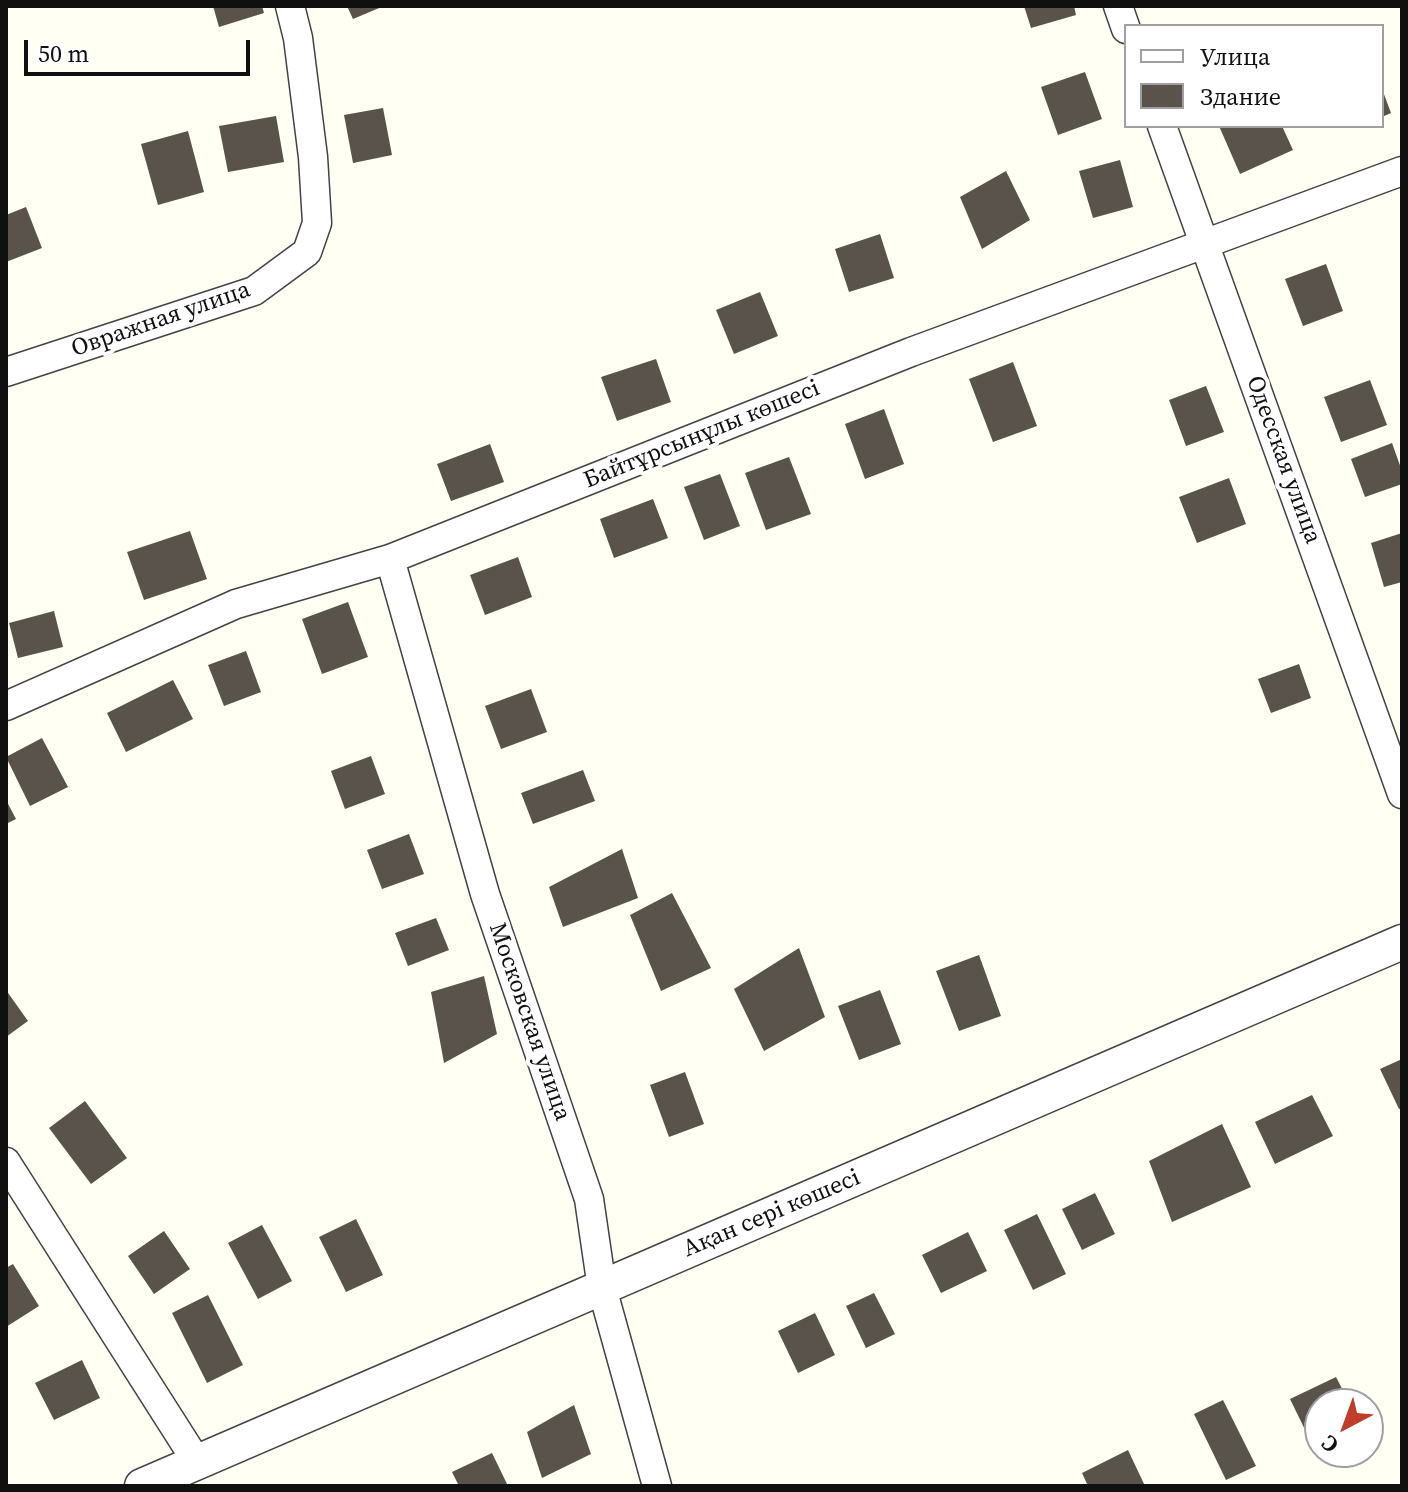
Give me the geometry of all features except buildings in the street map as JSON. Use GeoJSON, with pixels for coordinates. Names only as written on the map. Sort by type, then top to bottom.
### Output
{"type":"FeatureCollection","features":[{"type":"Feature","properties":{"kind":"street","name":"Овражная улица"},"geometry":{"type":"LineString","coordinates":[[6,372],[254,291],[307,252],[317,223],[313,157],[298,38],[290,6]]}},
{"type":"Feature","properties":{"kind":"street","name":"Одесская улица"},"geometry":{"type":"LineString","coordinates":[[1163,128],[1402,794]]}},
{"type":"Feature","properties":{"kind":"street","name":"Байтұрсынұлы көшесі"},"geometry":{"type":"LineString","coordinates":[[6,706],[236,604],[390,559],[911,352],[1402,171]]}},
{"type":"Feature","properties":{"kind":"street","name":"Московская улица"},"geometry":{"type":"LineString","coordinates":[[390,559],[485,894],[589,1199],[602,1288],[657,1486]]}},
{"type":"Feature","properties":{"kind":"street","name":"Ақан сері көшесі"},"geometry":{"type":"LineString","coordinates":[[142,1486],[1402,942]]}},
{"type":"Feature","properties":{"kind":"street"},"geometry":{"type":"LineString","coordinates":[[6,1162],[197,1462]]}}]}
